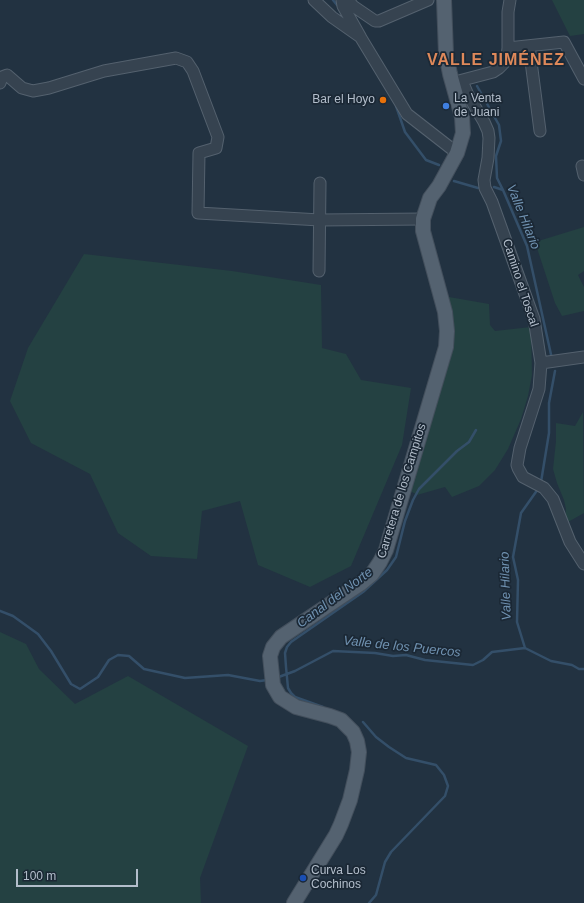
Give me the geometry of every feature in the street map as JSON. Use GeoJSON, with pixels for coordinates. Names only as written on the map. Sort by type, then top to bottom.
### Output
{"type":"FeatureCollection","features":[{"type":"Feature","properties":{"kind":"main road","name":"Carretera de los Campitos"},"geometry":{"type":"LineString","coordinates":[[294,903],[336,835],[341,824],[350,800],[357,770],[359,752],[357,741],[353,732],[341,720],[304,710],[291,705],[280,697],[273,685],[270,656],[273,647],[281,637],[360,584],[372,574],[380,562],[386,550],[446,347],[447,331],[445,312],[423,231],[423,220],[430,198],[439,186],[457,154],[462,133],[462,117],[457,82],[446,54],[444,0]]}},
{"type":"Feature","properties":{"kind":"street"},"geometry":{"type":"LineString","coordinates":[[314,0],[332,17],[361,38]]}},
{"type":"Feature","properties":{"kind":"street"},"geometry":{"type":"LineString","coordinates":[[342,0],[343,6],[361,38],[407,114],[457,154]]}},
{"type":"Feature","properties":{"kind":"street"},"geometry":{"type":"LineString","coordinates":[[348,0],[353,6],[379,21],[428,0]]}},
{"type":"Feature","properties":{"kind":"street"},"geometry":{"type":"LineString","coordinates":[[457,82],[493,72],[504,63],[507,57],[508,48],[508,12],[510,0]]}},
{"type":"Feature","properties":{"kind":"street"},"geometry":{"type":"LineString","coordinates":[[508,48],[564,42],[584,79]]}},
{"type":"Feature","properties":{"kind":"street"},"geometry":{"type":"LineString","coordinates":[[529,46],[540,131]]}},
{"type":"Feature","properties":{"kind":"street"},"geometry":{"type":"LineString","coordinates":[[0,83],[2,77],[7,75],[22,88],[34,91],[111,70],[176,58],[187,62],[193,71],[218,137],[216,148],[199,153],[198,213],[320,220],[423,220]]}},
{"type":"Feature","properties":{"kind":"street","name":"Camino el Toscal"},"geometry":{"type":"LineString","coordinates":[[457,82],[468,95],[488,131],[489,152],[484,180],[485,188],[492,202],[534,319],[541,363],[539,389],[520,448],[517,465],[523,477],[544,488],[553,499],[570,542],[584,564]]}},
{"type":"Feature","properties":{"kind":"street"},"geometry":{"type":"LineString","coordinates":[[319,271],[320,183]]}},
{"type":"Feature","properties":{"kind":"street"},"geometry":{"type":"LineString","coordinates":[[541,363],[584,357]]}},
{"type":"Feature","properties":{"kind":"green space"},"geometry":{"type":"Polygon","coordinates":[[[552,0],[584,0],[584,34],[570,36],[552,0]]]}},
{"type":"Feature","properties":{"kind":"green space"},"geometry":{"type":"Polygon","coordinates":[[[584,227],[584,271],[578,275],[584,287],[584,311],[562,316],[555,303],[535,242],[584,227]]]}},
{"type":"Feature","properties":{"kind":"green space"},"geometry":{"type":"Polygon","coordinates":[[[84,254],[232,271],[321,285],[322,348],[346,354],[361,380],[411,388],[402,445],[351,566],[310,587],[258,565],[240,501],[202,511],[197,559],[151,556],[118,533],[90,474],[31,443],[10,401],[28,348],[84,254]]]}},
{"type":"Feature","properties":{"kind":"green space"},"geometry":{"type":"Polygon","coordinates":[[[449,297],[489,304],[490,325],[495,331],[531,327],[532,375],[528,396],[521,419],[508,449],[495,470],[479,486],[452,497],[445,487],[417,495],[409,490],[424,449],[430,410],[452,318],[449,297]]]}},
{"type":"Feature","properties":{"kind":"green space"},"geometry":{"type":"Polygon","coordinates":[[[583,412],[584,513],[568,522],[565,517],[566,509],[564,500],[553,469],[556,423],[575,426],[583,412]]]}},
{"type":"Feature","properties":{"kind":"green space"},"geometry":{"type":"Polygon","coordinates":[[[0,632],[26,644],[39,669],[75,704],[128,676],[248,746],[200,878],[201,903],[0,903],[0,632]]]}},
{"type":"Feature","properties":{"kind":"waterway"},"geometry":{"type":"LineString","coordinates":[[333,0],[337,5]]}},
{"type":"Feature","properties":{"kind":"waterway","name":"Valle Hilario"},"geometry":{"type":"LineString","coordinates":[[477,86],[499,125],[501,141],[496,156],[497,178],[527,246],[552,359]]}},
{"type":"Feature","properties":{"kind":"waterway"},"geometry":{"type":"LineString","coordinates":[[396,106],[405,132],[426,160],[439,165]]}},
{"type":"Feature","properties":{"kind":"waterway"},"geometry":{"type":"LineString","coordinates":[[454,181],[478,188]]}},
{"type":"Feature","properties":{"kind":"waterway","name":"Valle Hilario"},"geometry":{"type":"LineString","coordinates":[[494,187],[503,190]]}},
{"type":"Feature","properties":{"kind":"waterway","name":"Valle Hilario"},"geometry":{"type":"LineString","coordinates":[[541,482],[549,433],[549,403],[555,371]]}},
{"type":"Feature","properties":{"kind":"waterway","name":"Canal del Norte"},"geometry":{"type":"LineString","coordinates":[[323,707],[295,697],[291,693],[288,688],[286,667],[285,653],[287,647],[291,642],[363,592],[387,570],[396,557],[405,521],[419,489],[457,451],[469,442],[476,430]]}},
{"type":"Feature","properties":{"kind":"waterway","name":"Valle Hilario"},"geometry":{"type":"LineString","coordinates":[[538,489],[521,513],[513,557],[518,580],[517,622],[525,648],[551,661],[584,669]]}},
{"type":"Feature","properties":{"kind":"waterway","name":"Valle de los Puercos"},"geometry":{"type":"LineString","coordinates":[[0,611],[13,616],[38,634],[51,651],[71,684],[80,689],[98,677],[109,660],[118,655],[129,656],[144,669],[185,678],[228,675],[260,681],[267,680]]}},
{"type":"Feature","properties":{"kind":"waterway","name":"Valle de los Puercos"},"geometry":{"type":"LineString","coordinates":[[276,678],[295,671],[333,651],[375,653],[393,656],[406,655],[425,660],[473,665],[483,660],[492,652],[525,648]]}},
{"type":"Feature","properties":{"kind":"waterway","name":"Canal del Norte"},"geometry":{"type":"LineString","coordinates":[[363,722],[376,737],[406,758],[436,765],[444,775],[448,786],[445,796],[391,852],[385,862],[376,895],[369,903]]}},
{"type":"Feature","properties":{"kind":"place","name":"Bar el Hoyo"},"geometry":{"type":"Point","coordinates":[383,100]}},
{"type":"Feature","properties":{"kind":"place","name":"La Venta de Juani"},"geometry":{"type":"Point","coordinates":[446,106]}},
{"type":"Feature","properties":{"kind":"place","name":"Curva Los Cochinos"},"geometry":{"type":"Point","coordinates":[303,878]}},
{"type":"Feature","properties":{"kind":"district","name":"VALLE JIMÉNEZ"},"geometry":{"type":"Point","coordinates":[496,61]}}]}
